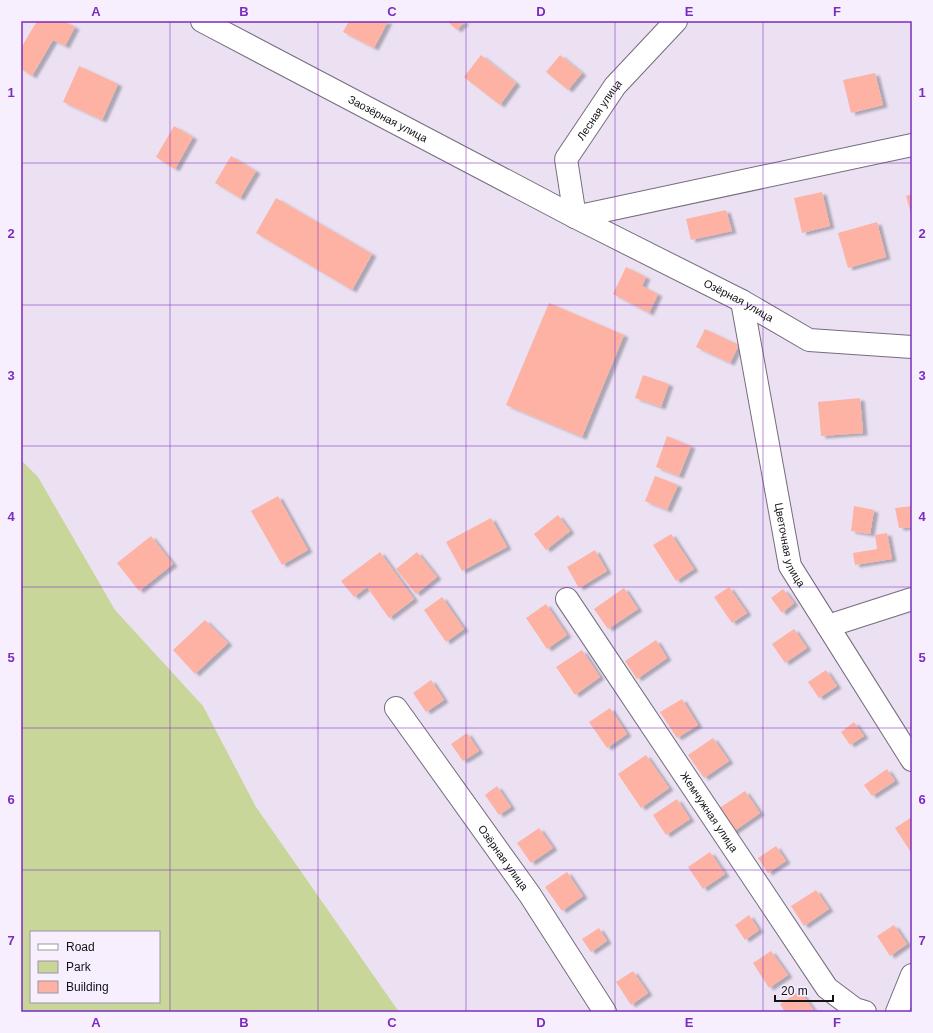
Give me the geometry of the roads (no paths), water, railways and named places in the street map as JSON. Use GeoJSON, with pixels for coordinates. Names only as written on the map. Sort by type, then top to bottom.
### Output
{"type":"FeatureCollection","features":[{"type":"Feature","properties":{"kind":"street","name":"Заозёрная улица"},"geometry":{"type":"LineString","coordinates":[[202,21],[575,217]]}},
{"type":"Feature","properties":{"kind":"street","name":"Лесная улица"},"geometry":{"type":"LineString","coordinates":[[575,217],[566,159],[615,86],[676,21]]}},
{"type":"Feature","properties":{"kind":"street"},"geometry":{"type":"LineString","coordinates":[[575,217],[912,144]]}},
{"type":"Feature","properties":{"kind":"street","name":"Озёрная улица"},"geometry":{"type":"LineString","coordinates":[[575,217],[742,301],[809,340],[912,347]]}},
{"type":"Feature","properties":{"kind":"street","name":"Цветочная улица"},"geometry":{"type":"LineString","coordinates":[[742,301],[790,566],[912,760]]}},
{"type":"Feature","properties":{"kind":"street"},"geometry":{"type":"LineString","coordinates":[[828,626],[912,598]]}},
{"type":"Feature","properties":{"kind":"street","name":"Жемчужная улица"},"geometry":{"type":"LineString","coordinates":[[567,599],[827,988],[855,1009],[865,1012]]}},
{"type":"Feature","properties":{"kind":"street","name":"Озёрная улица"},"geometry":{"type":"LineString","coordinates":[[396,708],[530,895],[605,1012]]}},
{"type":"Feature","properties":{"kind":"street"},"geometry":{"type":"LineString","coordinates":[[897,1012],[912,975]]}}]}
